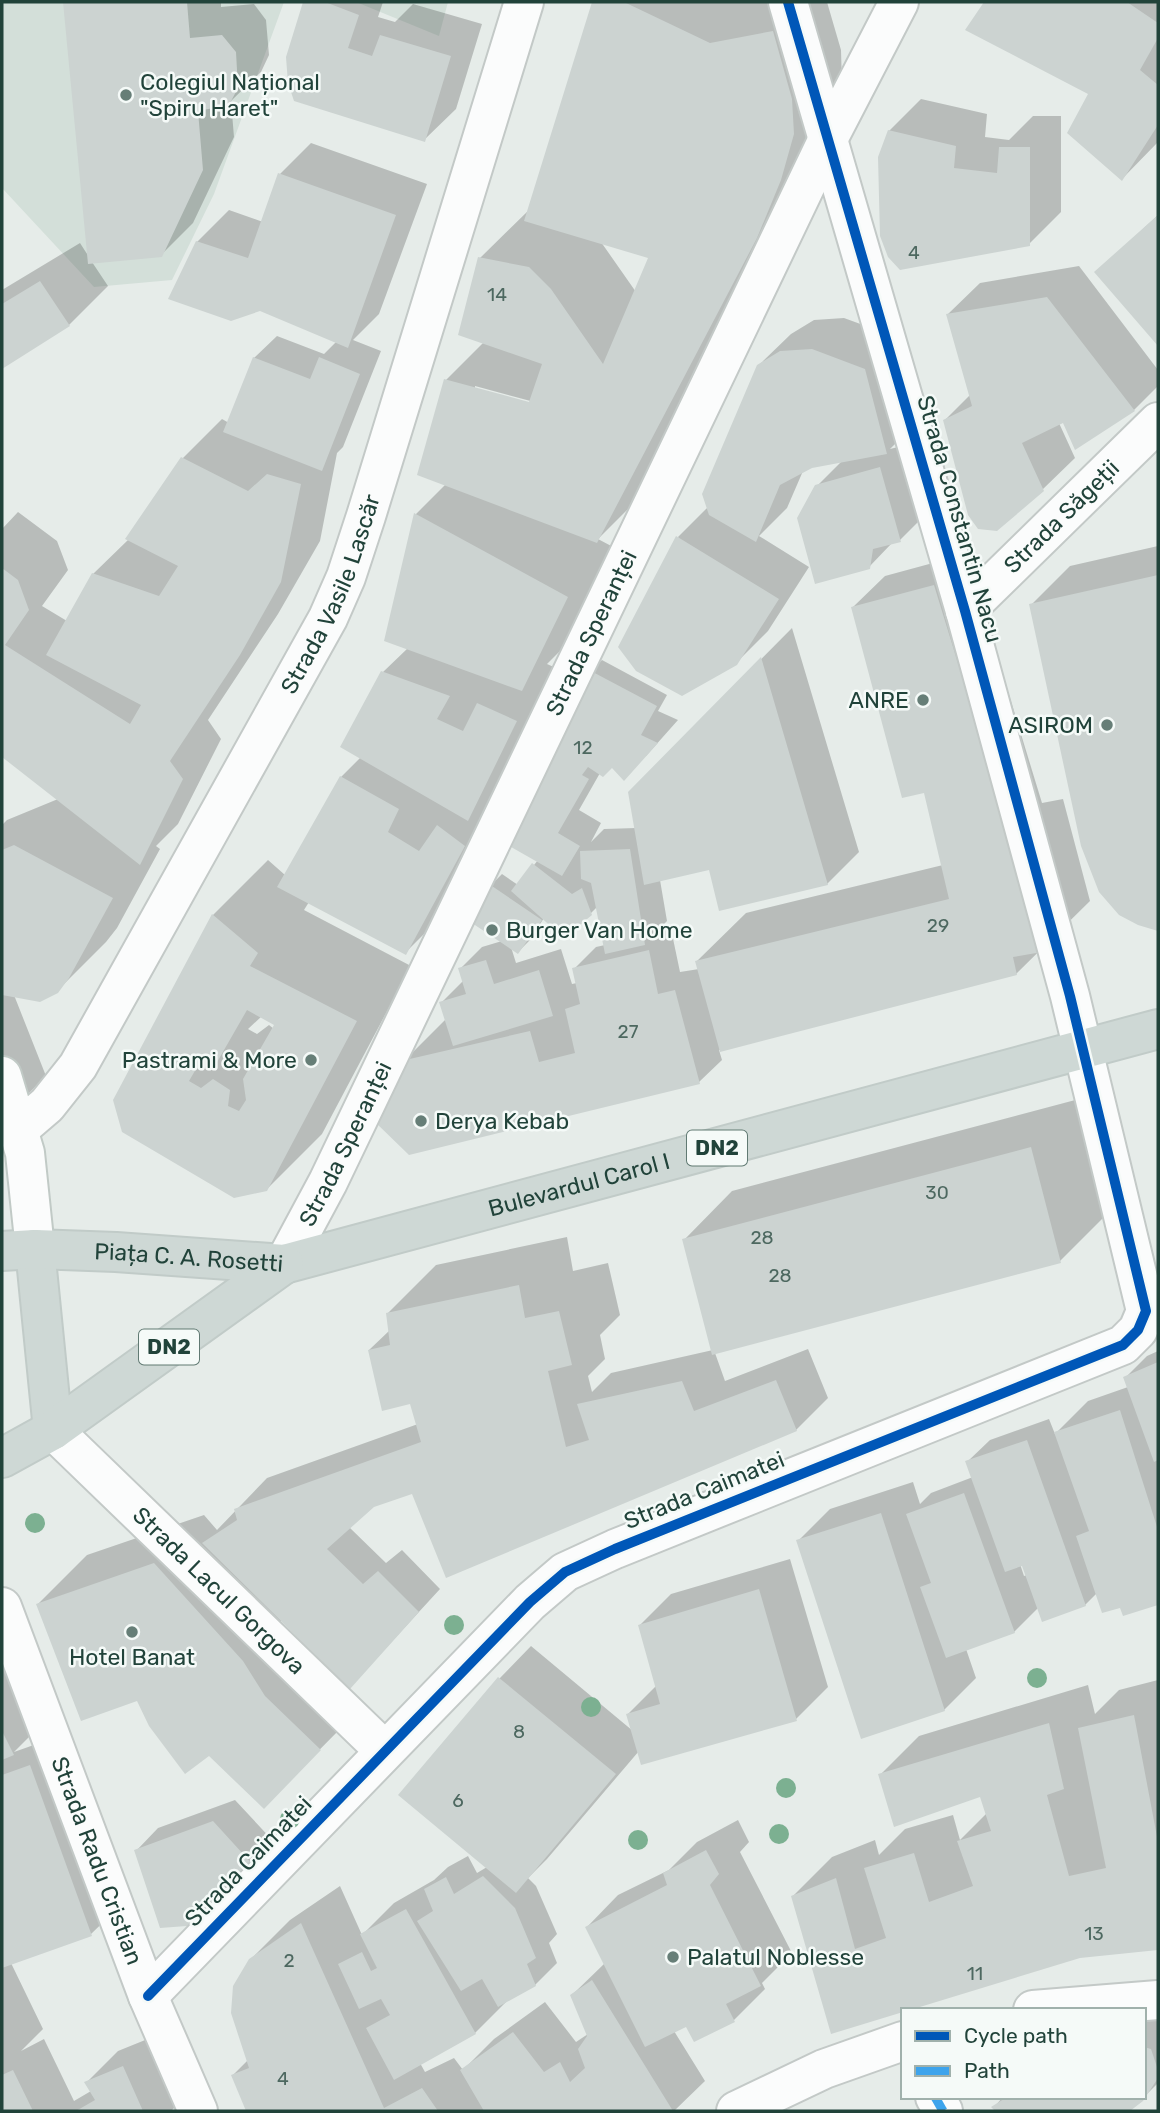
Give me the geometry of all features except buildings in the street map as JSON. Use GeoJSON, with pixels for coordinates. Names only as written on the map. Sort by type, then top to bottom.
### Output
{"type":"FeatureCollection","features":[{"type":"Feature","properties":{"kind":"main road","name":"Bulevardul Carol I"},"geometry":{"type":"LineString","coordinates":[[284,1264],[1158,1029]]}},
{"type":"Feature","properties":{"kind":"main road","name":"Piața C. A. Rosetti"},"geometry":{"type":"LineString","coordinates":[[18,1250],[116,1252],[284,1264]]}},
{"type":"Feature","properties":{"kind":"main road"},"geometry":{"type":"LineString","coordinates":[[18,1250],[54,1430]]}},
{"type":"Feature","properties":{"kind":"main road","name":"Piața C. A. Rosetti"},"geometry":{"type":"LineString","coordinates":[[2,1458],[54,1430],[284,1264]]}},
{"type":"Feature","properties":{"kind":"street","name":"Strada Vasile Lascăr"},"geometry":{"type":"LineString","coordinates":[[19,1129],[47,1105],[78,1066],[309,655],[346,577],[524,2]]}},
{"type":"Feature","properties":{"kind":"street","name":"Strada Constantin Nacu"},"geometry":{"type":"LineString","coordinates":[[789,2],[965,611],[1083,1049]]}},
{"type":"Feature","properties":{"kind":"street","name":"Strada Speranței"},"geometry":{"type":"LineString","coordinates":[[284,1264],[328,1182],[827,141],[899,2]]}},
{"type":"Feature","properties":{"kind":"street","name":"Strada Săgeții"},"geometry":{"type":"LineString","coordinates":[[965,611],[1158,422]]}},
{"type":"Feature","properties":{"kind":"street","name":"Strada Caimatei"},"geometry":{"type":"LineString","coordinates":[[148,1996],[384,1750],[530,1602],[565,1572],[615,1549],[1123,1345],[1139,1330],[1146,1311],[1083,1049]]}},
{"type":"Feature","properties":{"kind":"street"},"geometry":{"type":"LineString","coordinates":[[2,1076],[24,1153],[18,1250]]}},
{"type":"Feature","properties":{"kind":"street","name":"Strada Lacul Gorgova"},"geometry":{"type":"LineString","coordinates":[[54,1430],[384,1750]]}},
{"type":"Feature","properties":{"kind":"street","name":"Strada Radu Cristian"},"geometry":{"type":"LineString","coordinates":[[2,1607],[148,1996],[198,2111]]}},
{"type":"Feature","properties":{"kind":"street"},"geometry":{"type":"LineString","coordinates":[[1058,2008],[1158,2000]]}},
{"type":"Feature","properties":{"kind":"street"},"geometry":{"type":"LineString","coordinates":[[736,2111],[824,2069],[901,2042]]}},
{"type":"Feature","properties":{"kind":"shaded area","name":"Colegiul Național \"Spiru Haret\""},"geometry":{"type":"Polygon","coordinates":[[[2,2],[284,2],[214,194],[172,280],[94,287],[2,188],[2,2]]]}},
{"type":"Feature","properties":{"kind":"shaded area"},"geometry":{"type":"Polygon","coordinates":[[[356,2],[448,2],[439,36],[356,2]]]}},
{"type":"Feature","properties":{"kind":"marked path"},"geometry":{"type":"LineString","coordinates":[[936,2099],[943,2111]]}},
{"type":"Feature","properties":{"kind":"cycle path"},"geometry":{"type":"LineString","coordinates":[[148,1996],[530,1602],[565,1572],[615,1549],[1123,1345],[1138,1330],[1146,1311],[1070,996],[965,611],[788,2]]}},
{"type":"Feature","properties":{"kind":"place","name":"Colegiul Național \"Spiru Haret\""},"geometry":{"type":"Point","coordinates":[126,95]}},
{"type":"Feature","properties":{"kind":"place","name":"ANRE"},"geometry":{"type":"Point","coordinates":[923,700]}},
{"type":"Feature","properties":{"kind":"place","name":"ASIROM"},"geometry":{"type":"Point","coordinates":[1107,725]}},
{"type":"Feature","properties":{"kind":"place","name":"Burger Van Home"},"geometry":{"type":"Point","coordinates":[492,930]}},
{"type":"Feature","properties":{"kind":"place","name":"Pastrami & More"},"geometry":{"type":"Point","coordinates":[311,1060]}},
{"type":"Feature","properties":{"kind":"place","name":"Derya Kebab"},"geometry":{"type":"Point","coordinates":[421,1121]}},
{"type":"Feature","properties":{"kind":"place","name":"Hotel Banat"},"geometry":{"type":"Point","coordinates":[132,1632]}},
{"type":"Feature","properties":{"kind":"place","name":"Palatul Noblesse"},"geometry":{"type":"Point","coordinates":[673,1957]}}]}
